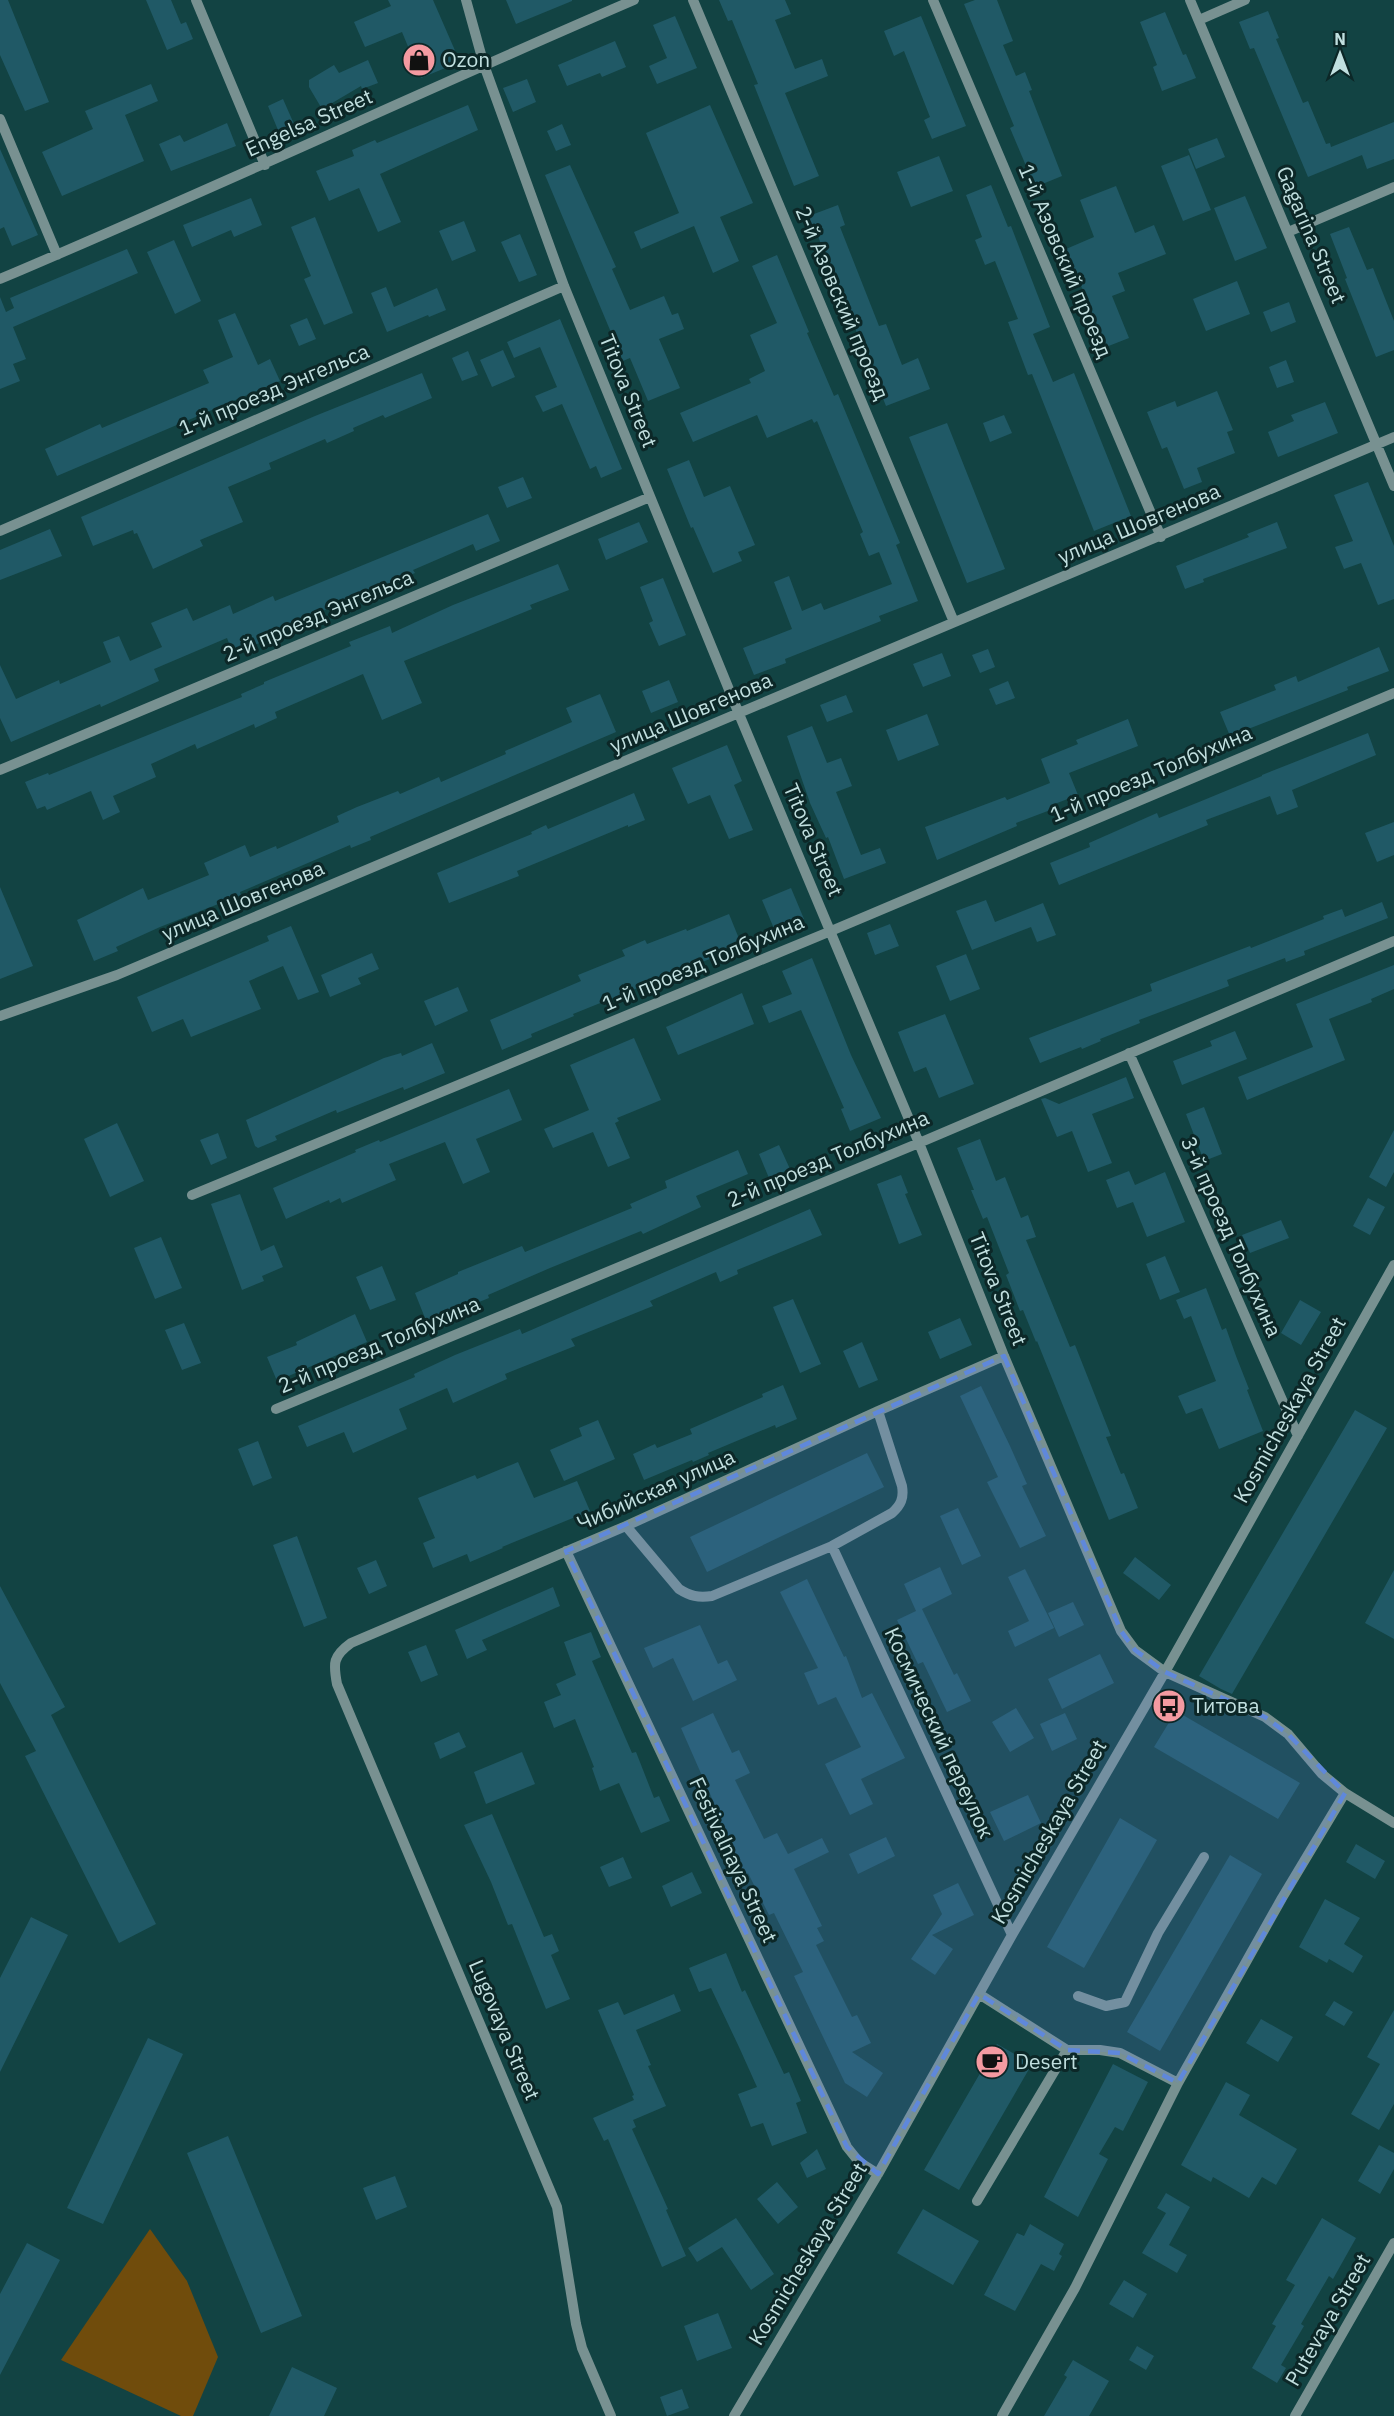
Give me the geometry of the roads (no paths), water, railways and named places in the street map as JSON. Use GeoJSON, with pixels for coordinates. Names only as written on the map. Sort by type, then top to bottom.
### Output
{"type":"FeatureCollection","features":[{"type":"Feature","properties":{"kind":"street"},"geometry":{"type":"LineString","coordinates":[[196,0],[265,165]]}},
{"type":"Feature","properties":{"kind":"street","name":"Titova Street"},"geometry":{"type":"LineString","coordinates":[[466,0],[484,64],[564,286],[739,714],[919,1143],[1004,1356],[1121,1631],[1135,1650],[1165,1672],[1265,1717],[1288,1734],[1322,1774],[1345,1793],[1394,1823]]}},
{"type":"Feature","properties":{"kind":"street","name":"Engelsa Street"},"geometry":{"type":"LineString","coordinates":[[0,279],[265,165],[484,64],[634,0]]}},
{"type":"Feature","properties":{"kind":"street","name":"2-й Азовский проезд"},"geometry":{"type":"LineString","coordinates":[[693,0],[954,622]]}},
{"type":"Feature","properties":{"kind":"street","name":"1-й Азовский проезд"},"geometry":{"type":"LineString","coordinates":[[933,0],[1161,537]]}},
{"type":"Feature","properties":{"kind":"street","name":"Gagarina Street"},"geometry":{"type":"LineString","coordinates":[[1190,0],[1394,486]]}},
{"type":"Feature","properties":{"kind":"street"},"geometry":{"type":"LineString","coordinates":[[1199,20],[1245,0]]}},
{"type":"Feature","properties":{"kind":"street"},"geometry":{"type":"LineString","coordinates":[[0,119],[57,255]]}},
{"type":"Feature","properties":{"kind":"street"},"geometry":{"type":"LineString","coordinates":[[1288,232],[1394,187]]}},
{"type":"Feature","properties":{"kind":"street","name":"1-й проезд Энгельса"},"geometry":{"type":"LineString","coordinates":[[0,531],[564,286]]}},
{"type":"Feature","properties":{"kind":"street","name":"улица Шовгенова"},"geometry":{"type":"LineString","coordinates":[[0,1016],[117,975],[1394,437]]}},
{"type":"Feature","properties":{"kind":"street","name":"2-й проезд Энгельса"},"geometry":{"type":"LineString","coordinates":[[0,770],[650,497]]}},
{"type":"Feature","properties":{"kind":"street","name":"1-й проезд Толбухина"},"geometry":{"type":"LineString","coordinates":[[192,1196],[831,931],[1394,693]]}},
{"type":"Feature","properties":{"kind":"street","name":"2-й проезд Толбухина"},"geometry":{"type":"LineString","coordinates":[[276,1409],[919,1143],[1394,941]]}},
{"type":"Feature","properties":{"kind":"street","name":"3-й проезд Толбухина"},"geometry":{"type":"LineString","coordinates":[[1129,1053],[1298,1436]]}},
{"type":"Feature","properties":{"kind":"street","name":"Kosmicheskaya Street"},"geometry":{"type":"LineString","coordinates":[[734,2416],[878,2174],[1394,1265]]}},
{"type":"Feature","properties":{"kind":"street","name":"Чибийская улица"},"geometry":{"type":"LineString","coordinates":[[334,1667],[338,1652],[351,1643],[626,1526],[1004,1356]]}},
{"type":"Feature","properties":{"kind":"street"},"geometry":{"type":"LineString","coordinates":[[626,1526],[679,1589],[699,1598],[712,1596],[832,1546],[892,1513],[900,1506],[903,1497],[902,1486],[878,1411]]}},
{"type":"Feature","properties":{"kind":"street","name":"Космический переулок"},"geometry":{"type":"LineString","coordinates":[[832,1546],[1012,1935]]}},
{"type":"Feature","properties":{"kind":"street","name":"Festivalnaya Street"},"geometry":{"type":"LineString","coordinates":[[566,1551],[847,2147],[859,2162],[878,2174]]}},
{"type":"Feature","properties":{"kind":"street","name":"Lugovaya Street"},"geometry":{"type":"LineString","coordinates":[[334,1667],[337,1684],[557,2206],[582,2348],[611,2416]]}},
{"type":"Feature","properties":{"kind":"street"},"geometry":{"type":"LineString","coordinates":[[1002,2416],[1075,2288],[1178,2083],[1282,1898],[1345,1793]]}},
{"type":"Feature","properties":{"kind":"street"},"geometry":{"type":"LineString","coordinates":[[1078,1996],[1106,2006],[1125,2002],[1158,1933],[1204,1857]]}},
{"type":"Feature","properties":{"kind":"street"},"geometry":{"type":"LineString","coordinates":[[979,1994],[1066,2049],[1100,2050],[1120,2054],[1178,2083]]}},
{"type":"Feature","properties":{"kind":"street"},"geometry":{"type":"LineString","coordinates":[[977,2201],[1066,2049]]}},
{"type":"Feature","properties":{"kind":"street","name":"Putevaya Street"},"geometry":{"type":"LineString","coordinates":[[1295,2416],[1394,2243]]}},
{"type":"Feature","properties":{"kind":"place","name":"Ozon"},"geometry":{"type":"Point","coordinates":[419,60]}},
{"type":"Feature","properties":{"kind":"place","name":"Титова"},"geometry":{"type":"Point","coordinates":[1169,1706]}},
{"type":"Feature","properties":{"kind":"place","name":"Desert"},"geometry":{"type":"Point","coordinates":[992,2062]}}]}
